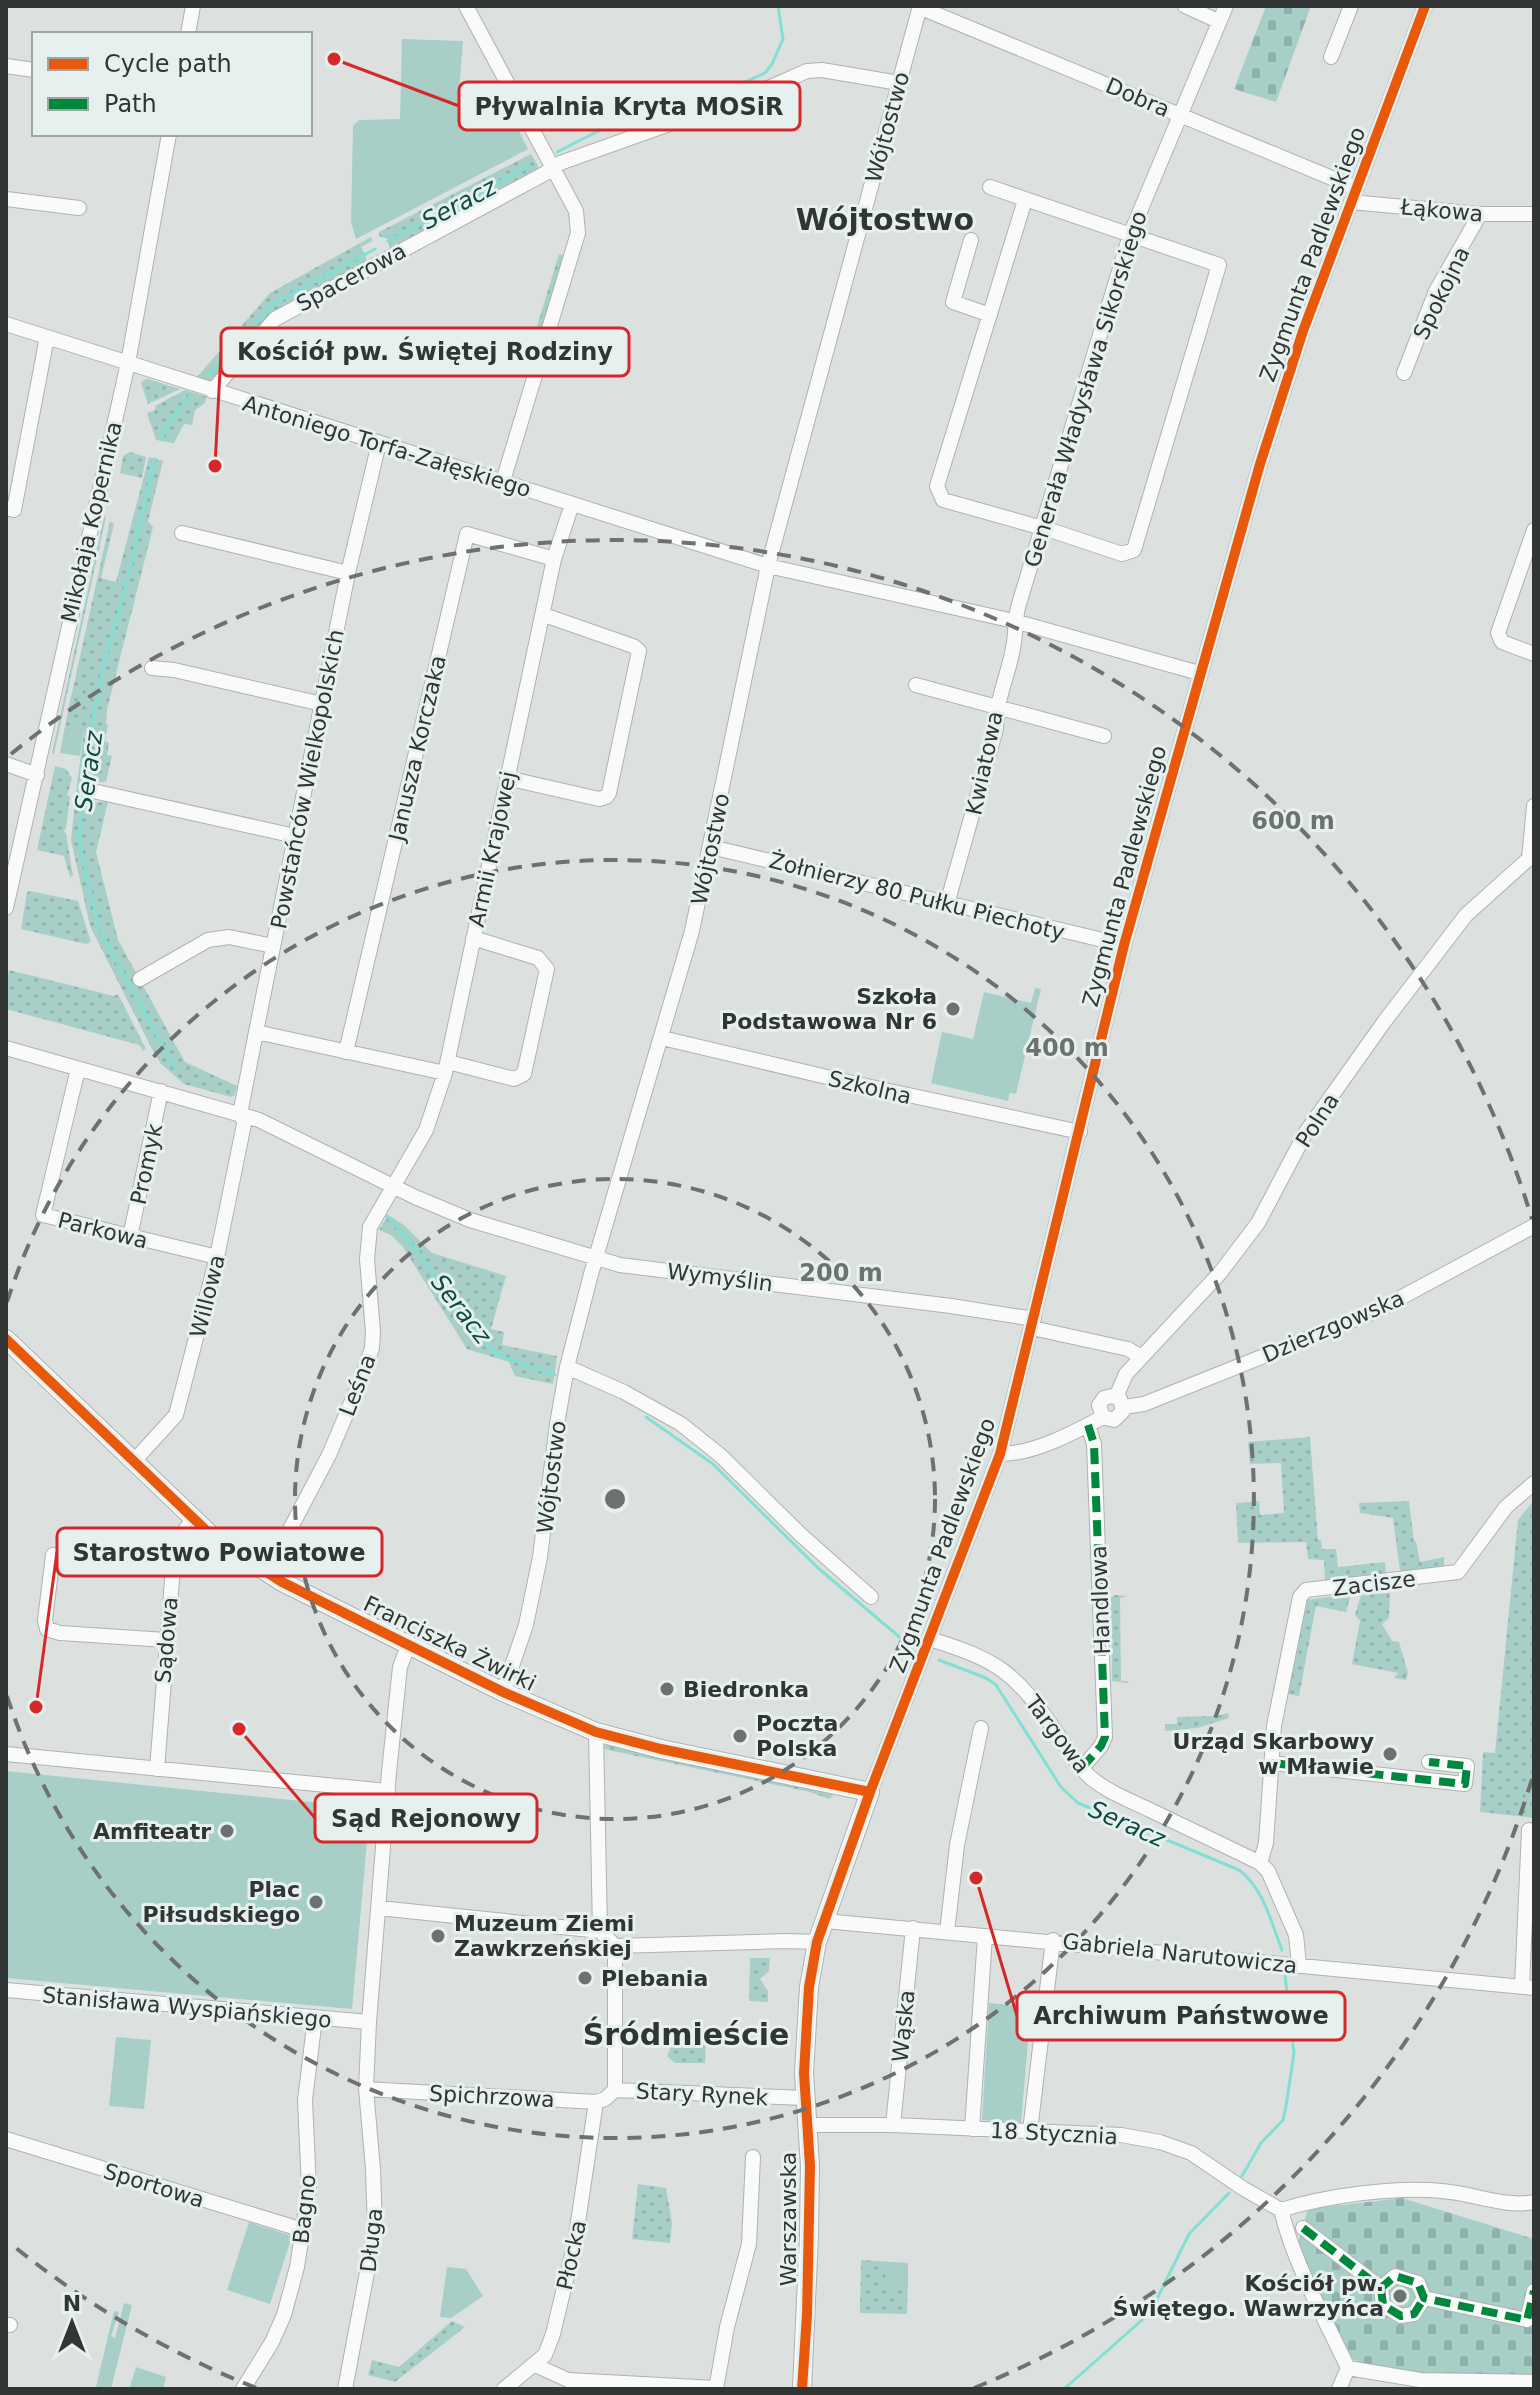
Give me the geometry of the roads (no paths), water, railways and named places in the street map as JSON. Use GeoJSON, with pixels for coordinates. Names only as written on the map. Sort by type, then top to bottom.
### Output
{"type":"FeatureCollection","features":[{"type":"Feature","properties":{"kind":"main road","name":"Franciszka Żwirki"},"geometry":{"type":"LineString","coordinates":[[6,1339],[214,1538],[267,1573],[503,1692],[596,1732],[661,1749],[870,1792]]}},
{"type":"Feature","properties":{"kind":"main road","name":"Zygmunta Padlewskiego"},"geometry":{"type":"LineString","coordinates":[[815,1950],[870,1792]]}},
{"type":"Feature","properties":{"kind":"main road"},"geometry":{"type":"LineString","coordinates":[[804,2098],[807,2008],[815,1950]]}},
{"type":"Feature","properties":{"kind":"main road","name":"Warszawska"},"geometry":{"type":"LineString","coordinates":[[802,2389],[810,2166],[804,2098]]}},
{"type":"Feature","properties":{"kind":"main road","name":"Warszawska"},"geometry":{"type":"LineString","coordinates":[[790,2389],[805,2341]]}},
{"type":"Feature","properties":{"kind":"street"},"geometry":{"type":"LineString","coordinates":[[466,6],[576,211],[578,233],[503,481]]}},
{"type":"Feature","properties":{"kind":"street","name":"Dobra"},"geometry":{"type":"LineString","coordinates":[[920,6],[1180,115],[1354,195]]}},
{"type":"Feature","properties":{"kind":"street","name":"Wójtostwo"},"geometry":{"type":"LineString","coordinates":[[503,1692],[526,1625],[540,1557],[567,1367],[692,931],[768,566],[920,6]]}},
{"type":"Feature","properties":{"kind":"street"},"geometry":{"type":"LineString","coordinates":[[1185,6],[1218,21]]}},
{"type":"Feature","properties":{"kind":"street","name":"Generała Władysława Sikorskiego"},"geometry":{"type":"LineString","coordinates":[[1014,621],[1130,235],[1226,6]]}},
{"type":"Feature","properties":{"kind":"street"},"geometry":{"type":"LineString","coordinates":[[1331,57],[1351,6]]}},
{"type":"Feature","properties":{"kind":"street","name":"Zygmunta Padlewskiego"},"geometry":{"type":"LineString","coordinates":[[870,1792],[1000,1454],[1124,945],[1260,464],[1303,331],[1425,6]]}},
{"type":"Feature","properties":{"kind":"street"},"geometry":{"type":"LineString","coordinates":[[188,7],[188,32]]}},
{"type":"Feature","properties":{"kind":"street"},"geometry":{"type":"LineString","coordinates":[[6,66],[32,70]]}},
{"type":"Feature","properties":{"kind":"street","name":"Spacerowa"},"geometry":{"type":"LineString","coordinates":[[212,391],[275,319],[552,168],[757,93],[807,71],[822,70],[899,83]]}},
{"type":"Feature","properties":{"kind":"street","name":"Mikołaja Kopernika"},"geometry":{"type":"LineString","coordinates":[[6,908],[128,363],[169,136]]}},
{"type":"Feature","properties":{"kind":"street"},"geometry":{"type":"LineString","coordinates":[[990,187],[1219,265],[1134,550],[1122,554],[1041,527],[943,500],[937,486],[1025,200]]}},
{"type":"Feature","properties":{"kind":"street","name":"Łąkowa"},"geometry":{"type":"LineString","coordinates":[[1354,195],[1480,214],[1534,214]]}},
{"type":"Feature","properties":{"kind":"street"},"geometry":{"type":"LineString","coordinates":[[6,199],[79,208]]}},
{"type":"Feature","properties":{"kind":"street","name":"Spokojna"},"geometry":{"type":"LineString","coordinates":[[1404,373],[1436,291],[1480,214]]}},
{"type":"Feature","properties":{"kind":"street"},"geometry":{"type":"LineString","coordinates":[[971,240],[953,302],[990,315]]}},
{"type":"Feature","properties":{"kind":"street","name":"Antoniego Torfa-Załęskiego"},"geometry":{"type":"LineString","coordinates":[[6,324],[768,566],[1014,621],[1199,673]]}},
{"type":"Feature","properties":{"kind":"street"},"geometry":{"type":"LineString","coordinates":[[10,509],[47,337]]}},
{"type":"Feature","properties":{"kind":"street","name":"Powstańców Wielkopolskich"},"geometry":{"type":"LineString","coordinates":[[244,1114],[241,1109],[295,836],[348,573],[379,443]]}},
{"type":"Feature","properties":{"kind":"street","name":"Armii Krajowej"},"geometry":{"type":"LineString","coordinates":[[392,1186],[426,1130],[446,1067],[554,559],[572,504]]}},
{"type":"Feature","properties":{"kind":"street"},"geometry":{"type":"LineString","coordinates":[[1534,530],[1498,633],[1502,642],[1534,654]]}},
{"type":"Feature","properties":{"kind":"street"},"geometry":{"type":"LineString","coordinates":[[182,533],[348,573]]}},
{"type":"Feature","properties":{"kind":"street","name":"Janusza Korczaka"},"geometry":{"type":"LineString","coordinates":[[346,1052],[467,534],[554,559]]}},
{"type":"Feature","properties":{"kind":"street"},"geometry":{"type":"LineString","coordinates":[[507,778],[599,799],[609,793],[639,651],[633,646],[544,615]]}},
{"type":"Feature","properties":{"kind":"street","name":"Kwiatowa"},"geometry":{"type":"LineString","coordinates":[[947,904],[996,729],[996,706],[1015,641],[1014,621]]}},
{"type":"Feature","properties":{"kind":"street"},"geometry":{"type":"LineString","coordinates":[[152,668],[174,670],[322,704]]}},
{"type":"Feature","properties":{"kind":"street"},"geometry":{"type":"LineString","coordinates":[[916,685],[1104,736]]}},
{"type":"Feature","properties":{"kind":"street"},"geometry":{"type":"LineString","coordinates":[[6,764],[37,775]]}},
{"type":"Feature","properties":{"kind":"street"},"geometry":{"type":"LineString","coordinates":[[93,791],[295,836]]}},
{"type":"Feature","properties":{"kind":"street"},"geometry":{"type":"LineString","coordinates":[[1532,856],[1534,806]]}},
{"type":"Feature","properties":{"kind":"street","name":"Żołnierzy 80 Pułku Piechoty"},"geometry":{"type":"LineString","coordinates":[[711,847],[1124,945]]}},
{"type":"Feature","properties":{"kind":"street","name":"Polna"},"geometry":{"type":"LineString","coordinates":[[1120,1402],[1126,1374],[1220,1273],[1258,1223],[1306,1132],[1384,1022],[1466,915],[1532,856]]}},
{"type":"Feature","properties":{"kind":"street"},"geometry":{"type":"LineString","coordinates":[[140,979],[208,940],[229,937],[273,946]]}},
{"type":"Feature","properties":{"kind":"street"},"geometry":{"type":"LineString","coordinates":[[256,1032],[346,1052],[514,1079],[524,1074],[547,969],[538,958],[473,938]]}},
{"type":"Feature","properties":{"kind":"street","name":"Szkolna"},"geometry":{"type":"LineString","coordinates":[[662,1038],[1080,1132]]}},
{"type":"Feature","properties":{"kind":"street","name":"Wymyślin"},"geometry":{"type":"LineString","coordinates":[[6,1048],[244,1114],[470,1220],[597,1259],[620,1265],[951,1306],[1033,1323],[1128,1349],[1141,1357]]}},
{"type":"Feature","properties":{"kind":"street","name":"Parkowa"},"geometry":{"type":"LineString","coordinates":[[78,1069],[43,1215],[217,1257]]}},
{"type":"Feature","properties":{"kind":"street","name":"Promyk"},"geometry":{"type":"LineString","coordinates":[[130,1237],[161,1091]]}},
{"type":"Feature","properties":{"kind":"street","name":"Willowa"},"geometry":{"type":"LineString","coordinates":[[134,1461],[176,1415],[217,1257],[244,1114]]}},
{"type":"Feature","properties":{"kind":"street","name":"Leśna"},"geometry":{"type":"LineString","coordinates":[[267,1573],[329,1455],[372,1348],[366,1242],[370,1227],[392,1186]]}},
{"type":"Feature","properties":{"kind":"street","name":"Dzierzgowska"},"geometry":{"type":"LineString","coordinates":[[1000,1454],[1029,1449],[1103,1417],[1110,1420],[1118,1418],[1120,1402],[1144,1404],[1376,1311],[1534,1226]]}},
{"type":"Feature","properties":{"kind":"street"},"geometry":{"type":"LineString","coordinates":[[567,1367],[624,1392],[681,1424],[721,1456],[801,1535],[871,1597]]}},
{"type":"Feature","properties":{"kind":"street","name":"Handlowa"},"geometry":{"type":"LineString","coordinates":[[1082,1768],[1105,1737],[1094,1444],[1088,1425]]}},
{"type":"Feature","properties":{"kind":"street","name":"Zacisze"},"geometry":{"type":"LineString","coordinates":[[1260,1863],[1266,1843],[1279,1699],[1300,1597],[1306,1590],[1458,1572],[1506,1507],[1534,1483]]}},
{"type":"Feature","properties":{"kind":"street","name":"Sądowa"},"geometry":{"type":"LineString","coordinates":[[157,1769],[175,1542],[194,1519]]}},
{"type":"Feature","properties":{"kind":"street"},"geometry":{"type":"LineString","coordinates":[[53,1555],[45,1620],[47,1629],[60,1633],[166,1640]]}},
{"type":"Feature","properties":{"kind":"street","name":"Targowa"},"geometry":{"type":"LineString","coordinates":[[930,1639],[979,1655],[1012,1677],[1093,1780],[1117,1795],[1260,1863]]}},
{"type":"Feature","properties":{"kind":"street","name":"Długa"},"geometry":{"type":"LineString","coordinates":[[345,2389],[375,2230],[366,2089],[369,2022],[400,1667],[408,1646]]}},
{"type":"Feature","properties":{"kind":"street"},"geometry":{"type":"LineString","coordinates":[[947,1932],[957,1845],[981,1728]]}},
{"type":"Feature","properties":{"kind":"street"},"geometry":{"type":"LineString","coordinates":[[596,1732],[600,1931]]}},
{"type":"Feature","properties":{"kind":"street"},"geometry":{"type":"LineString","coordinates":[[6,1754],[388,1791]]}},
{"type":"Feature","properties":{"kind":"street"},"geometry":{"type":"LineString","coordinates":[[1272,1763],[1465,1784],[1467,1766],[1429,1762]]}},
{"type":"Feature","properties":{"kind":"street"},"geometry":{"type":"LineString","coordinates":[[1528,1987],[1529,1830]]}},
{"type":"Feature","properties":{"kind":"street"},"geometry":{"type":"LineString","coordinates":[[1260,1863],[1273,1881],[1296,1935],[1299,1965]]}},
{"type":"Feature","properties":{"kind":"street"},"geometry":{"type":"LineString","coordinates":[[379,1908],[600,1931],[615,1946],[786,1941],[815,1950]]}},
{"type":"Feature","properties":{"kind":"street","name":"Gabriela Narutowicza"},"geometry":{"type":"LineString","coordinates":[[825,1921],[1528,1987]]}},
{"type":"Feature","properties":{"kind":"street","name":"Wąska"},"geometry":{"type":"LineString","coordinates":[[893,2125],[913,1928]]}},
{"type":"Feature","properties":{"kind":"street"},"geometry":{"type":"LineString","coordinates":[[972,2129],[985,1936]]}},
{"type":"Feature","properties":{"kind":"street"},"geometry":{"type":"LineString","coordinates":[[1030,2131],[1053,1940]]}},
{"type":"Feature","properties":{"kind":"street","name":"Stary Rynek"},"geometry":{"type":"LineString","coordinates":[[615,1946],[615,2090],[804,2098]]}},
{"type":"Feature","properties":{"kind":"street","name":"Stanisława Wyspiańskiego"},"geometry":{"type":"LineString","coordinates":[[6,1990],[369,2022]]}},
{"type":"Feature","properties":{"kind":"street","name":"Bagno"},"geometry":{"type":"LineString","coordinates":[[243,2389],[272,2342],[291,2294],[310,2171],[305,2100],[315,2018]]}},
{"type":"Feature","properties":{"kind":"street","name":"Spichrzowa"},"geometry":{"type":"LineString","coordinates":[[366,2089],[596,2102]]}},
{"type":"Feature","properties":{"kind":"street"},"geometry":{"type":"LineString","coordinates":[[596,2102],[615,2090]]}},
{"type":"Feature","properties":{"kind":"street","name":"Płocka"},"geometry":{"type":"LineString","coordinates":[[504,2389],[545,2355],[553,2334],[572,2254],[596,2102]]}},
{"type":"Feature","properties":{"kind":"street","name":"18 Stycznia"},"geometry":{"type":"LineString","coordinates":[[807,2125],[893,2125],[1121,2135],[1160,2142],[1191,2153],[1281,2210]]}},
{"type":"Feature","properties":{"kind":"street","name":"Sportowa"},"geometry":{"type":"LineString","coordinates":[[6,2139],[303,2230]]}},
{"type":"Feature","properties":{"kind":"street"},"geometry":{"type":"LineString","coordinates":[[535,2365],[568,2380],[716,2388],[727,2327],[749,2244],[753,2157]]}},
{"type":"Feature","properties":{"kind":"street"},"geometry":{"type":"LineString","coordinates":[[1339,2389],[1348,2368],[1298,2263],[1281,2210],[1322,2200],[1415,2189],[1503,2202],[1534,2202]]}},
{"type":"Feature","properties":{"kind":"street"},"geometry":{"type":"LineString","coordinates":[[1303,2228],[1381,2288],[1383,2305],[1401,2316],[1414,2314],[1424,2298]]}},
{"type":"Feature","properties":{"kind":"street"},"geometry":{"type":"LineString","coordinates":[[1381,2288],[1395,2276],[1418,2283],[1424,2298]]}},
{"type":"Feature","properties":{"kind":"street"},"geometry":{"type":"LineString","coordinates":[[1424,2298],[1527,2320],[1534,2291]]}},
{"type":"Feature","properties":{"kind":"street"},"geometry":{"type":"LineString","coordinates":[[1348,2368],[1420,2380],[1534,2382]]}},
{"type":"Feature","properties":{"kind":"waterway","name":"Seracz"},"geometry":{"type":"LineString","coordinates":[[557,152],[632,114],[650,115],[723,92],[765,73],[783,39],[778,6]]}},
{"type":"Feature","properties":{"kind":"waterway","name":"Seracz"},"geometry":{"type":"LineString","coordinates":[[388,241],[530,166]]}},
{"type":"Feature","properties":{"kind":"waterway","name":"Seracz"},"geometry":{"type":"LineString","coordinates":[[209,375],[275,303],[375,249]]}},
{"type":"Feature","properties":{"kind":"waterway","name":"Seracz"},"geometry":{"type":"LineString","coordinates":[[162,440],[166,426],[191,395]]}},
{"type":"Feature","properties":{"kind":"waterway","name":"Seracz"},"geometry":{"type":"LineString","coordinates":[[155,459],[129,574],[103,668],[90,734],[79,842],[99,929],[175,1068]]}},
{"type":"Feature","properties":{"kind":"waterway","name":"Seracz"},"geometry":{"type":"LineString","coordinates":[[387,1216],[418,1252],[454,1305],[497,1355],[555,1375]]}},
{"type":"Feature","properties":{"kind":"waterway","name":"Seracz"},"geometry":{"type":"LineString","coordinates":[[646,1417],[713,1464],[818,1568],[914,1646]]}},
{"type":"Feature","properties":{"kind":"waterway","name":"Seracz"},"geometry":{"type":"LineString","coordinates":[[939,1660],[996,1685],[1061,1787],[1078,1803],[1239,1870],[1261,1896],[1282,1950]]}},
{"type":"Feature","properties":{"kind":"waterway","name":"Seracz"},"geometry":{"type":"LineString","coordinates":[[1242,2176],[1261,2143],[1283,2120],[1286,2106],[1294,2053],[1285,1975]]}},
{"type":"Feature","properties":{"kind":"waterway","name":"Seracz"},"geometry":{"type":"LineString","coordinates":[[1064,2389],[1150,2313],[1189,2234],[1229,2193]]}},
{"type":"Feature","properties":{"kind":"place","name":"Pływalnia Kryta MOSiR"},"geometry":{"type":"Point","coordinates":[334,59]}},
{"type":"Feature","properties":{"kind":"place","name":"Kościół pw. Świętej Rodziny"},"geometry":{"type":"Point","coordinates":[215,466]}},
{"type":"Feature","properties":{"kind":"place","name":"Szkoła Podstawowa Nr 6"},"geometry":{"type":"Point","coordinates":[953,1009]}},
{"type":"Feature","properties":{"kind":"place","name":"Biedronka"},"geometry":{"type":"Point","coordinates":[667,1689]}},
{"type":"Feature","properties":{"kind":"place","name":"Starostwo Powiatowe"},"geometry":{"type":"Point","coordinates":[36,1707]}},
{"type":"Feature","properties":{"kind":"place","name":"Sąd Rejonowy"},"geometry":{"type":"Point","coordinates":[239,1729]}},
{"type":"Feature","properties":{"kind":"place","name":"Poczta Polska"},"geometry":{"type":"Point","coordinates":[740,1736]}},
{"type":"Feature","properties":{"kind":"place","name":"Urząd Skarbowy w Mławie"},"geometry":{"type":"Point","coordinates":[1390,1754]}},
{"type":"Feature","properties":{"kind":"place","name":"Amfiteatr"},"geometry":{"type":"Point","coordinates":[227,1831]}},
{"type":"Feature","properties":{"kind":"place","name":"Archiwum Państwowe"},"geometry":{"type":"Point","coordinates":[976,1878]}},
{"type":"Feature","properties":{"kind":"place","name":"Plac Piłsudskiego"},"geometry":{"type":"Point","coordinates":[316,1902]}},
{"type":"Feature","properties":{"kind":"place","name":"Muzeum Ziemi Zawkrzeńskiej"},"geometry":{"type":"Point","coordinates":[438,1936]}},
{"type":"Feature","properties":{"kind":"place","name":"Plebania"},"geometry":{"type":"Point","coordinates":[585,1978]}},
{"type":"Feature","properties":{"kind":"place","name":"Kościół pw. Świętego. Wawrzyńca"},"geometry":{"type":"Point","coordinates":[1400,2296]}},
{"type":"Feature","properties":{"kind":"district","name":"Wójtostwo"},"geometry":{"type":"Point","coordinates":[885,220]}},
{"type":"Feature","properties":{"kind":"district","name":"Śródmieście"},"geometry":{"type":"Point","coordinates":[686,2035]}}]}
